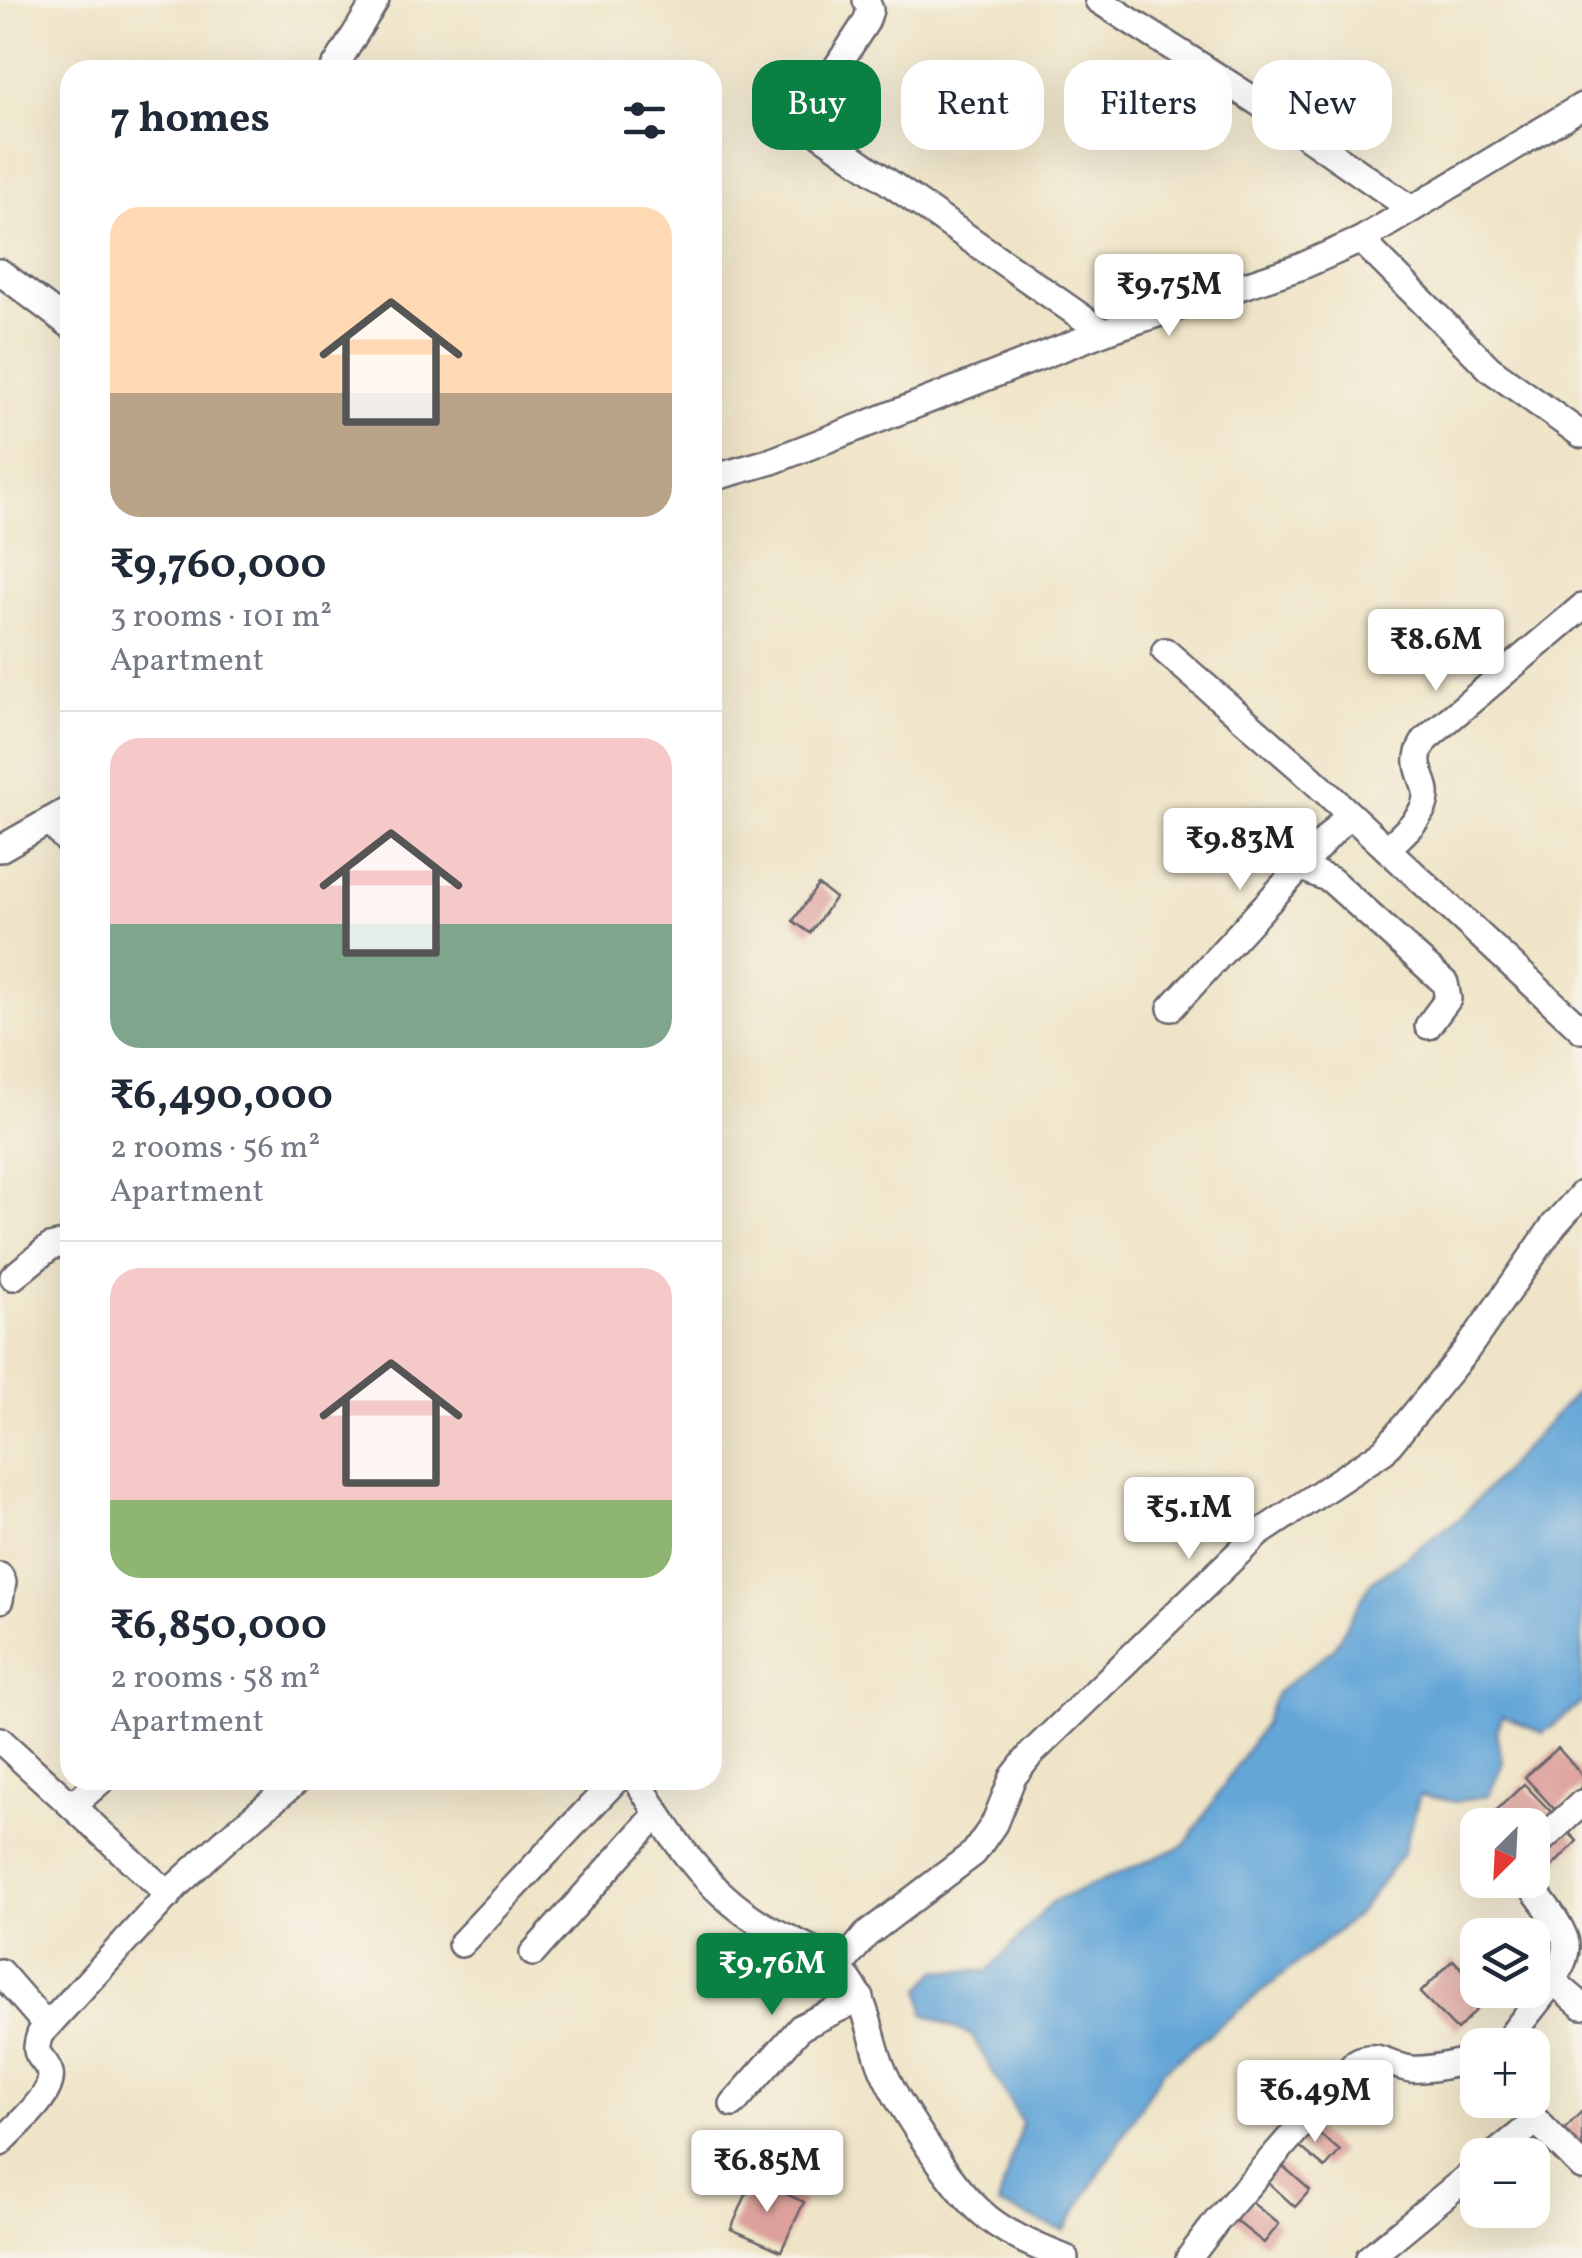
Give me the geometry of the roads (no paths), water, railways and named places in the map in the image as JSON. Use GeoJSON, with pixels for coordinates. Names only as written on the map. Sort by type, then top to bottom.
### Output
{"type":"FeatureCollection","features":[{"type":"Feature","properties":{"kind":"street"},"geometry":{"type":"LineString","coordinates":[[338,60],[376,0]]}},
{"type":"Feature","properties":{"kind":"street"},"geometry":{"type":"LineString","coordinates":[[866,0],[870,10],[866,22],[808,111],[811,125],[1103,332]]}},
{"type":"Feature","properties":{"kind":"street"},"geometry":{"type":"LineString","coordinates":[[1098,0],[1260,104],[1410,208]]}},
{"type":"Feature","properties":{"kind":"street"},"geometry":{"type":"LineString","coordinates":[[722,475],[772,461],[1103,332],[1300,267],[1361,240],[1582,106]]}},
{"type":"Feature","properties":{"kind":"street"},"geometry":{"type":"LineString","coordinates":[[1361,240],[1490,369],[1582,435]]}},
{"type":"Feature","properties":{"kind":"street"},"geometry":{"type":"LineString","coordinates":[[0,272],[60,318]]}},
{"type":"Feature","properties":{"kind":"street"},"geometry":{"type":"LineString","coordinates":[[1387,849],[1423,809],[1425,787],[1416,766],[1417,752],[1426,739],[1582,607]]}},
{"type":"Feature","properties":{"kind":"street"},"geometry":{"type":"LineString","coordinates":[[1164,651],[1349,814],[1582,1030]]}},
{"type":"Feature","properties":{"kind":"street"},"geometry":{"type":"LineString","coordinates":[[1171,1008],[1349,814]]}},
{"type":"Feature","properties":{"kind":"street"},"geometry":{"type":"LineString","coordinates":[[0,849],[59,816]]}},
{"type":"Feature","properties":{"kind":"street"},"geometry":{"type":"LineString","coordinates":[[1300,867],[1332,880],[1445,983],[1448,999],[1428,1026]]}},
{"type":"Feature","properties":{"kind":"street"},"geometry":{"type":"LineString","coordinates":[[838,1969],[866,1935],[974,1853],[994,1824],[1013,1777],[1031,1754],[1184,1604],[1258,1534],[1384,1451],[1466,1351],[1554,1225],[1582,1194]]}},
{"type":"Feature","properties":{"kind":"street"},"geometry":{"type":"LineString","coordinates":[[13,1277],[50,1247],[60,1244]]}},
{"type":"Feature","properties":{"kind":"street"},"geometry":{"type":"LineString","coordinates":[[0,1576],[0,1600]]}},
{"type":"Feature","properties":{"kind":"street"},"geometry":{"type":"LineString","coordinates":[[0,1740],[169,1895]]}},
{"type":"Feature","properties":{"kind":"street"},"geometry":{"type":"LineString","coordinates":[[72,1806],[90,1790]]}},
{"type":"Feature","properties":{"kind":"street"},"geometry":{"type":"LineString","coordinates":[[0,2142],[46,2093],[52,2081],[48,2068],[39,2060],[36,2047],[40,2034],[169,1895],[229,1837],[286,1790]]}},
{"type":"Feature","properties":{"kind":"street"},"geometry":{"type":"LineString","coordinates":[[461,1944],[607,1790]]}},
{"type":"Feature","properties":{"kind":"street"},"geometry":{"type":"LineString","coordinates":[[644,1790],[692,1866],[724,1898],[764,1926],[825,1957],[838,1969],[860,1998],[872,2024],[880,2062],[894,2094],[979,2210],[1006,2229],[1065,2258]]}},
{"type":"Feature","properties":{"kind":"street"},"geometry":{"type":"LineString","coordinates":[[1550,1832],[1582,1804]]}},
{"type":"Feature","properties":{"kind":"street"},"geometry":{"type":"LineString","coordinates":[[533,1952],[658,1814]]}},
{"type":"Feature","properties":{"kind":"street"},"geometry":{"type":"LineString","coordinates":[[1517,2028],[1552,1980],[1567,1948],[1564,1935],[1538,1898]]}},
{"type":"Feature","properties":{"kind":"street"},"geometry":{"type":"LineString","coordinates":[[0,1972],[47,2026]]}},
{"type":"Feature","properties":{"kind":"street"},"geometry":{"type":"LineString","coordinates":[[1552,1980],[1582,2006]]}},
{"type":"Feature","properties":{"kind":"street"},"geometry":{"type":"LineString","coordinates":[[733,2104],[800,2028],[860,1998]]}},
{"type":"Feature","properties":{"kind":"street"},"geometry":{"type":"LineString","coordinates":[[1189,2258],[1356,2062],[1366,2056],[1377,2057],[1407,2069],[1460,2062]]}},
{"type":"Feature","properties":{"kind":"street"},"geometry":{"type":"LineString","coordinates":[[1533,2118],[1582,2168]]}},
{"type":"Feature","properties":{"kind":"street"},"geometry":{"type":"LineString","coordinates":[[1515,2138],[1536,2121]]}},
{"type":"Feature","properties":{"kind":"street"},"geometry":{"type":"LineString","coordinates":[[1369,2258],[1460,2183]]}},
{"type":"Feature","properties":{"kind":"water"},"geometry":{"type":"Polygon","coordinates":[[[1582,1386],[1582,1703],[1543,1733],[1503,1716],[1496,1733],[1503,1763],[1489,1795],[1456,1802],[1420,1795],[1402,1855],[1357,1915],[1162,2072],[1064,2231],[998,2205],[1022,2123],[972,2036],[924,2014],[921,1989],[938,1970],[988,1971],[1052,1902],[1185,1845],[1263,1725],[1277,1692],[1333,1649],[1371,1582],[1460,1518],[1582,1386]]]}}]}
